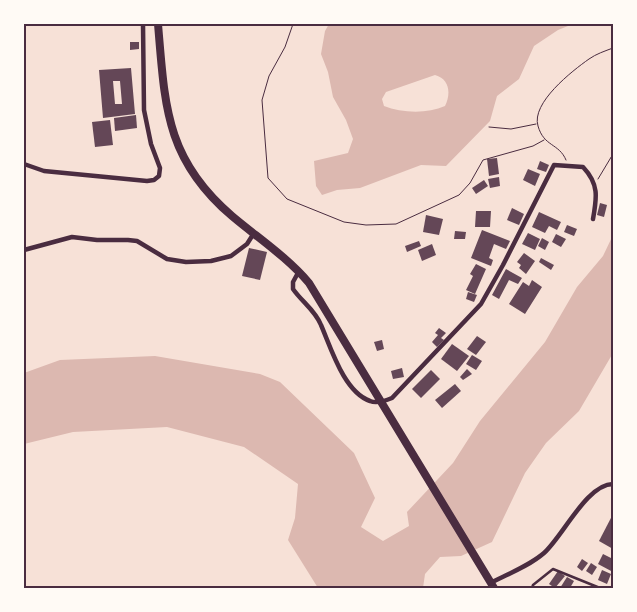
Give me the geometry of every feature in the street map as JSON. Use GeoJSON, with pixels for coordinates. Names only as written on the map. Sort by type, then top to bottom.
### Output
{"type":"FeatureCollection","features":[{"type":"Feature","properties":{"kind":"highway"},"geometry":{"type":"LineString","coordinates":[[158,24],[166,111],[180,153],[200,184],[213,198],[299,271],[312,287],[492,586]]}},
{"type":"Feature","properties":{"kind":"street"},"geometry":{"type":"LineString","coordinates":[[24,164],[44,171],[138,180],[154,180],[159,176],[160,168],[151,144],[144,110],[143,24]]}},
{"type":"Feature","properties":{"kind":"street"},"geometry":{"type":"LineString","coordinates":[[299,271],[293,282],[293,289],[317,318],[338,366],[356,392],[370,402],[381,402],[392,398],[481,304],[554,165],[583,167],[598,189],[593,219]]}},
{"type":"Feature","properties":{"kind":"street"},"geometry":{"type":"LineString","coordinates":[[24,250],[72,237],[97,240],[128,240],[137,241],[167,259],[186,262],[231,256],[247,244],[254,234]]}},
{"type":"Feature","properties":{"kind":"street"},"geometry":{"type":"LineString","coordinates":[[492,586],[545,552],[588,498],[600,488],[613,484]]}},
{"type":"Feature","properties":{"kind":"lane"},"geometry":{"type":"LineString","coordinates":[[532,588],[533,585],[553,569],[600,588]]}},
{"type":"Feature","properties":{"kind":"path"},"geometry":{"type":"LineString","coordinates":[[293,24],[285,47],[268,76],[262,100],[268,178],[287,199],[344,222],[366,225],[396,224],[459,195],[470,183],[483,160],[534,146],[544,140]]}},
{"type":"Feature","properties":{"kind":"path"},"geometry":{"type":"LineString","coordinates":[[568,165],[563,152],[544,140],[537,124],[539,111],[553,88],[590,58],[613,48]]}},
{"type":"Feature","properties":{"kind":"path"},"geometry":{"type":"LineString","coordinates":[[489,127],[511,129],[537,124]]}},
{"type":"Feature","properties":{"kind":"path"},"geometry":{"type":"LineString","coordinates":[[595,184],[613,154]]}},
{"type":"Feature","properties":{"kind":"shaded area"},"geometry":{"type":"Polygon","coordinates":[[[329,24],[573,24],[558,30],[534,46],[519,79],[497,96],[490,121],[446,166],[421,165],[360,188],[337,190],[322,195],[316,186],[314,161],[348,153],[353,139],[346,120],[333,97],[328,72],[321,54],[325,31],[329,24]],[[435,75],[386,92],[382,99],[384,106],[414,112],[438,109],[445,106],[448,88],[440,77],[435,75]]]}},
{"type":"Feature","properties":{"kind":"shaded area"},"geometry":{"type":"Polygon","coordinates":[[[613,235],[613,353],[579,411],[546,443],[525,473],[492,542],[461,556],[440,557],[425,574],[423,588],[318,588],[288,540],[295,518],[298,484],[244,447],[167,427],[73,432],[24,444],[24,373],[60,360],[155,356],[260,374],[280,382],[354,453],[375,498],[361,527],[383,541],[409,526],[407,512],[453,463],[480,421],[545,342],[577,287],[603,256],[613,235]]]}},
{"type":"Feature","properties":{"kind":"building"},"geometry":{"type":"Polygon","coordinates":[[[130,42],[139,42],[139,49],[130,50],[130,42]]]}},
{"type":"Feature","properties":{"kind":"building"},"geometry":{"type":"Polygon","coordinates":[[[131,68],[135,114],[103,118],[99,70],[131,68]],[[113,81],[115,104],[122,104],[120,81],[113,81]]]}},
{"type":"Feature","properties":{"kind":"building"},"geometry":{"type":"Polygon","coordinates":[[[136,115],[137,128],[115,131],[114,118],[136,115]]]}},
{"type":"Feature","properties":{"kind":"building"},"geometry":{"type":"Polygon","coordinates":[[[110,120],[113,145],[95,147],[92,122],[110,120]]]}},
{"type":"Feature","properties":{"kind":"building"},"geometry":{"type":"Polygon","coordinates":[[[497,158],[499,174],[489,176],[487,159],[497,158]]]}},
{"type":"Feature","properties":{"kind":"building"},"geometry":{"type":"Polygon","coordinates":[[[540,161],[549,165],[546,172],[537,169],[540,161]]]}},
{"type":"Feature","properties":{"kind":"building"},"geometry":{"type":"Polygon","coordinates":[[[528,169],[540,174],[535,186],[523,180],[528,169]]]}},
{"type":"Feature","properties":{"kind":"building"},"geometry":{"type":"Polygon","coordinates":[[[499,177],[500,186],[490,188],[488,179],[499,177]]]}},
{"type":"Feature","properties":{"kind":"building"},"geometry":{"type":"Polygon","coordinates":[[[484,180],[488,186],[476,194],[472,188],[484,180]]]}},
{"type":"Feature","properties":{"kind":"building"},"geometry":{"type":"Polygon","coordinates":[[[600,203],[607,205],[604,217],[597,215],[600,203]]]}},
{"type":"Feature","properties":{"kind":"building"},"geometry":{"type":"Polygon","coordinates":[[[512,208],[524,214],[519,225],[507,220],[512,208]]]}},
{"type":"Feature","properties":{"kind":"building"},"geometry":{"type":"Polygon","coordinates":[[[476,211],[491,211],[490,227],[475,227],[476,211]]]}},
{"type":"Feature","properties":{"kind":"building"},"geometry":{"type":"Polygon","coordinates":[[[539,212],[561,222],[557,230],[549,226],[545,233],[532,227],[539,212]]]}},
{"type":"Feature","properties":{"kind":"building"},"geometry":{"type":"Polygon","coordinates":[[[426,215],[443,219],[439,235],[423,232],[426,215]]]}},
{"type":"Feature","properties":{"kind":"building"},"geometry":{"type":"Polygon","coordinates":[[[567,225],[577,229],[574,236],[564,232],[567,225]]]}},
{"type":"Feature","properties":{"kind":"building"},"geometry":{"type":"Polygon","coordinates":[[[482,230],[510,241],[506,249],[494,244],[489,258],[493,260],[491,266],[471,258],[482,230]]]}},
{"type":"Feature","properties":{"kind":"building"},"geometry":{"type":"Polygon","coordinates":[[[455,231],[466,232],[465,239],[454,239],[455,231]]]}},
{"type":"Feature","properties":{"kind":"building"},"geometry":{"type":"Polygon","coordinates":[[[528,233],[540,239],[535,250],[522,244],[528,233]]]}},
{"type":"Feature","properties":{"kind":"building"},"geometry":{"type":"Polygon","coordinates":[[[556,234],[566,239],[561,247],[552,242],[556,234]]]}},
{"type":"Feature","properties":{"kind":"building"},"geometry":{"type":"Polygon","coordinates":[[[542,238],[549,242],[545,250],[538,246],[542,238]]]}},
{"type":"Feature","properties":{"kind":"building"},"geometry":{"type":"Polygon","coordinates":[[[419,241],[421,246],[407,252],[405,246],[419,241]]]}},
{"type":"Feature","properties":{"kind":"building"},"geometry":{"type":"Polygon","coordinates":[[[432,244],[436,255],[422,261],[418,250],[432,244]]]}},
{"type":"Feature","properties":{"kind":"building"},"geometry":{"type":"Polygon","coordinates":[[[249,248],[267,252],[260,280],[242,276],[249,248]]]}},
{"type":"Feature","properties":{"kind":"building"},"geometry":{"type":"Polygon","coordinates":[[[524,253],[535,261],[526,274],[519,268],[521,265],[517,262],[524,253]]]}},
{"type":"Feature","properties":{"kind":"building"},"geometry":{"type":"Polygon","coordinates":[[[541,258],[554,265],[551,270],[539,262],[541,258]]]}},
{"type":"Feature","properties":{"kind":"building"},"geometry":{"type":"Polygon","coordinates":[[[476,264],[486,269],[475,294],[466,290],[473,276],[470,274],[476,264]]]}},
{"type":"Feature","properties":{"kind":"building"},"geometry":{"type":"Polygon","coordinates":[[[506,269],[522,278],[518,284],[509,280],[499,299],[492,295],[506,269]]]}},
{"type":"Feature","properties":{"kind":"building"},"geometry":{"type":"Polygon","coordinates":[[[532,280],[542,287],[525,314],[509,304],[523,282],[529,286],[532,280]]]}},
{"type":"Feature","properties":{"kind":"building"},"geometry":{"type":"Polygon","coordinates":[[[468,292],[477,295],[474,302],[466,299],[468,292]]]}},
{"type":"Feature","properties":{"kind":"building"},"geometry":{"type":"Polygon","coordinates":[[[439,328],[446,333],[441,338],[444,340],[437,347],[432,342],[438,335],[435,333],[439,328]]]}},
{"type":"Feature","properties":{"kind":"building"},"geometry":{"type":"Polygon","coordinates":[[[477,336],[486,342],[476,355],[467,349],[477,336]]]}},
{"type":"Feature","properties":{"kind":"building"},"geometry":{"type":"Polygon","coordinates":[[[382,340],[384,349],[377,351],[374,342],[382,340]]]}},
{"type":"Feature","properties":{"kind":"building"},"geometry":{"type":"Polygon","coordinates":[[[452,344],[469,356],[457,371],[441,359],[452,344]]]}},
{"type":"Feature","properties":{"kind":"building"},"geometry":{"type":"Polygon","coordinates":[[[472,355],[482,361],[476,370],[466,364],[472,355]]]}},
{"type":"Feature","properties":{"kind":"building"},"geometry":{"type":"Polygon","coordinates":[[[402,368],[404,377],[393,379],[391,371],[402,368]]]}},
{"type":"Feature","properties":{"kind":"building"},"geometry":{"type":"Polygon","coordinates":[[[467,369],[472,374],[463,380],[460,377],[467,369]]]}},
{"type":"Feature","properties":{"kind":"building"},"geometry":{"type":"Polygon","coordinates":[[[431,370],[440,379],[421,398],[412,389],[431,370]]]}},
{"type":"Feature","properties":{"kind":"building"},"geometry":{"type":"Polygon","coordinates":[[[455,384],[461,391],[442,408],[435,400],[455,384]]]}},
{"type":"Feature","properties":{"kind":"building"},"geometry":{"type":"Polygon","coordinates":[[[613,514],[613,549],[599,541],[613,514]]]}},
{"type":"Feature","properties":{"kind":"building"},"geometry":{"type":"Polygon","coordinates":[[[603,554],[613,559],[613,572],[598,564],[603,554]]]}},
{"type":"Feature","properties":{"kind":"building"},"geometry":{"type":"Polygon","coordinates":[[[582,559],[588,563],[582,571],[577,567],[582,559]]]}},
{"type":"Feature","properties":{"kind":"building"},"geometry":{"type":"Polygon","coordinates":[[[591,563],[597,567],[592,575],[586,571],[591,563]]]}},
{"type":"Feature","properties":{"kind":"building"},"geometry":{"type":"Polygon","coordinates":[[[602,570],[611,574],[607,584],[598,580],[602,570]]]}},
{"type":"Feature","properties":{"kind":"building"},"geometry":{"type":"Polygon","coordinates":[[[558,571],[565,576],[555,588],[549,584],[558,571]]]}},
{"type":"Feature","properties":{"kind":"building"},"geometry":{"type":"Polygon","coordinates":[[[567,577],[574,581],[570,588],[560,588],[567,577]]]}}]}
